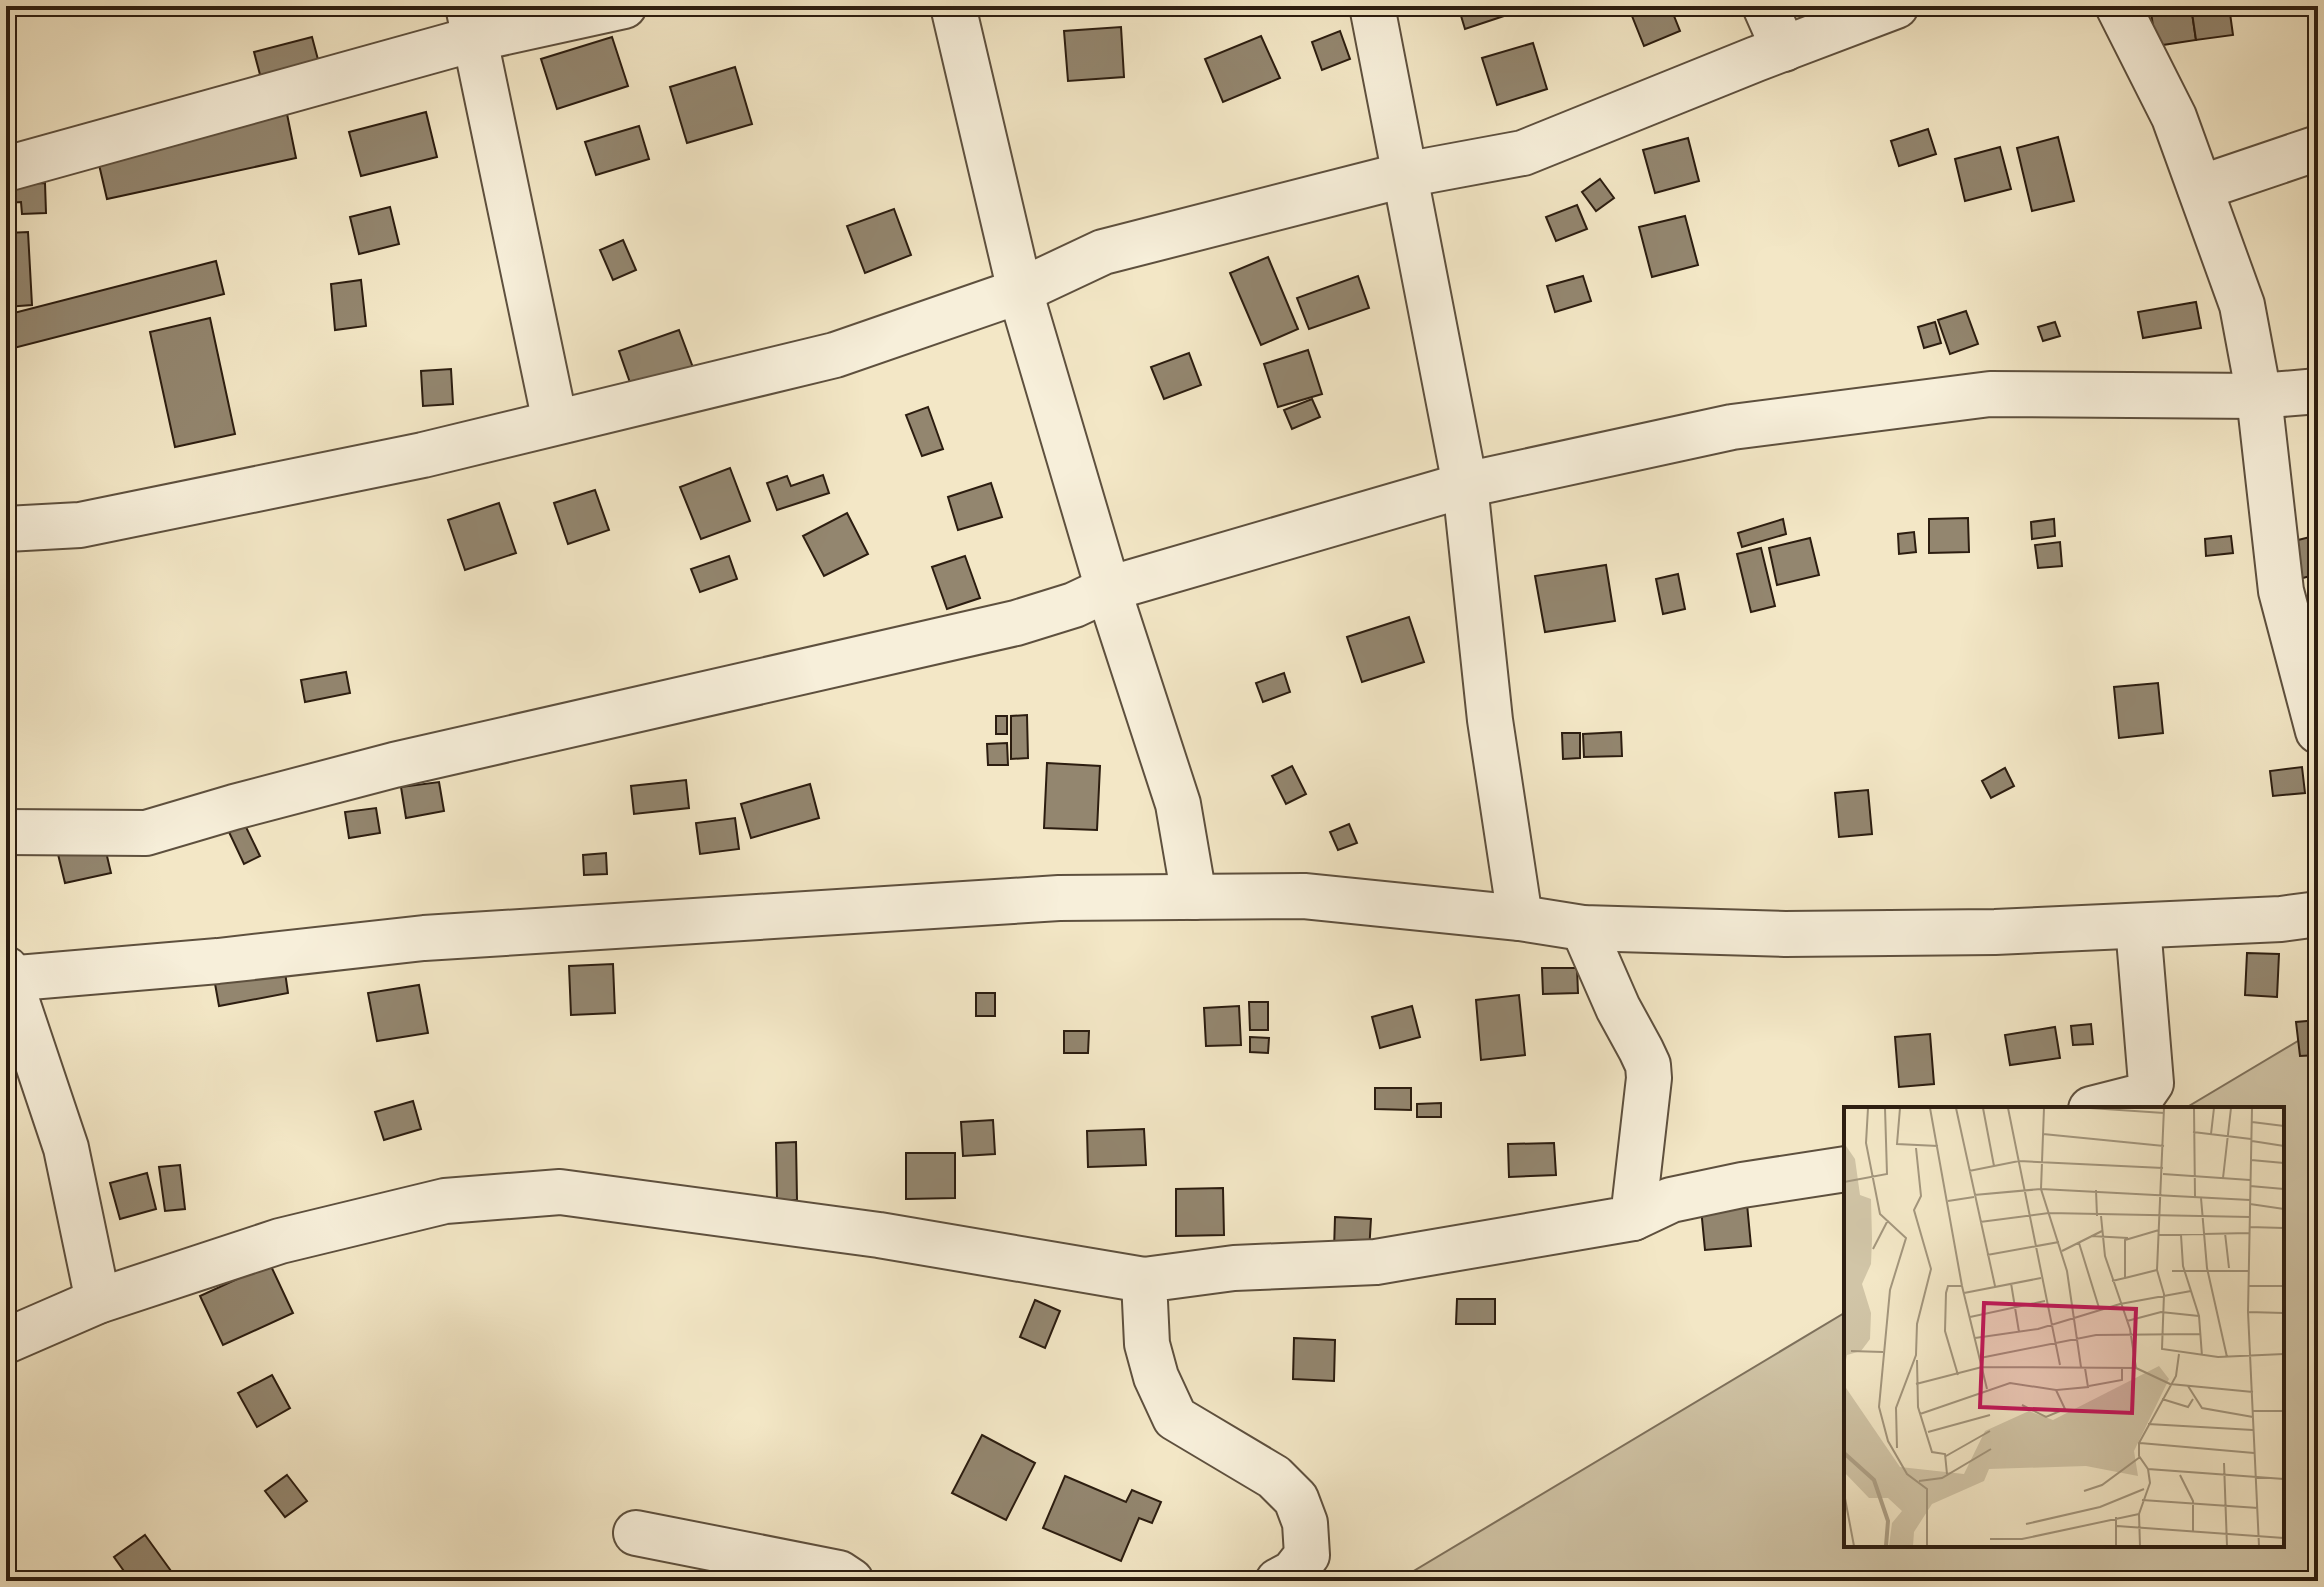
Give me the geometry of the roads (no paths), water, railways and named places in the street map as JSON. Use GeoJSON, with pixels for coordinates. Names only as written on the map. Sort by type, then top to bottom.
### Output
{"type":"FeatureCollection","features":[{"type":"Feature","properties":{"kind":"street"},"geometry":{"type":"LineString","coordinates":[[6,169],[471,23],[624,6]]}},
{"type":"Feature","properties":{"kind":"street"},"geometry":{"type":"LineString","coordinates":[[953,6],[1020,291],[1108,589],[1178,804],[1194,897]]}},
{"type":"Feature","properties":{"kind":"street"},"geometry":{"type":"LineString","coordinates":[[1372,6],[1465,485],[1490,720],[1520,918]]}},
{"type":"Feature","properties":{"kind":"street"},"geometry":{"type":"LineString","coordinates":[[1765,6],[1784,49]]}},
{"type":"Feature","properties":{"kind":"street"},"geometry":{"type":"LineString","coordinates":[[6,529],[80,525],[423,455],[835,355],[1020,291],[1103,252],[1404,175],[1523,153],[1896,6]]}},
{"type":"Feature","properties":{"kind":"street"},"geometry":{"type":"LineString","coordinates":[[2118,6],[2174,117],[2242,305],[2259,396],[2281,591],[2318,731]]}},
{"type":"Feature","properties":{"kind":"street"},"geometry":{"type":"LineString","coordinates":[[471,23],[555,422]]}},
{"type":"Feature","properties":{"kind":"street"},"geometry":{"type":"LineString","coordinates":[[2200,188],[2318,148]]}},
{"type":"Feature","properties":{"kind":"street"},"geometry":{"type":"LineString","coordinates":[[6,832],[146,833],[394,765],[1016,623],[1074,605],[1108,589],[1465,485],[1732,427],[1990,394],[2259,396],[2318,391]]}},
{"type":"Feature","properties":{"kind":"street"},"geometry":{"type":"LineString","coordinates":[[98,1301],[66,1148],[7,975],[218,961],[424,938],[1059,898],[1304,896],[1520,918],[1583,928],[1800,934],[1995,932],[2281,919],[2318,914]]}},
{"type":"Feature","properties":{"kind":"street"},"geometry":{"type":"LineString","coordinates":[[2099,1107],[2142,1096],[2151,1083],[2138,926]]}},
{"type":"Feature","properties":{"kind":"street"},"geometry":{"type":"LineString","coordinates":[[1583,928],[1618,1008],[1648,1065],[1633,1218]]}},
{"type":"Feature","properties":{"kind":"street"},"geometry":{"type":"LineString","coordinates":[[6,1341],[98,1301],[280,1241],[445,1201],[560,1192],[879,1235],[1144,1280],[1234,1268],[1376,1262],[1633,1218],[1681,1197],[1844,1169]]}},
{"type":"Feature","properties":{"kind":"street"},"geometry":{"type":"LineString","coordinates":[[1144,1280],[1147,1344],[1156,1377],[1175,1418],[1274,1477],[1296,1499],[1305,1523],[1307,1555],[1293,1573],[1278,1581]]}},
{"type":"Feature","properties":{"kind":"street"},"geometry":{"type":"LineString","coordinates":[[636,1533],[839,1573],[851,1581]]}}]}
